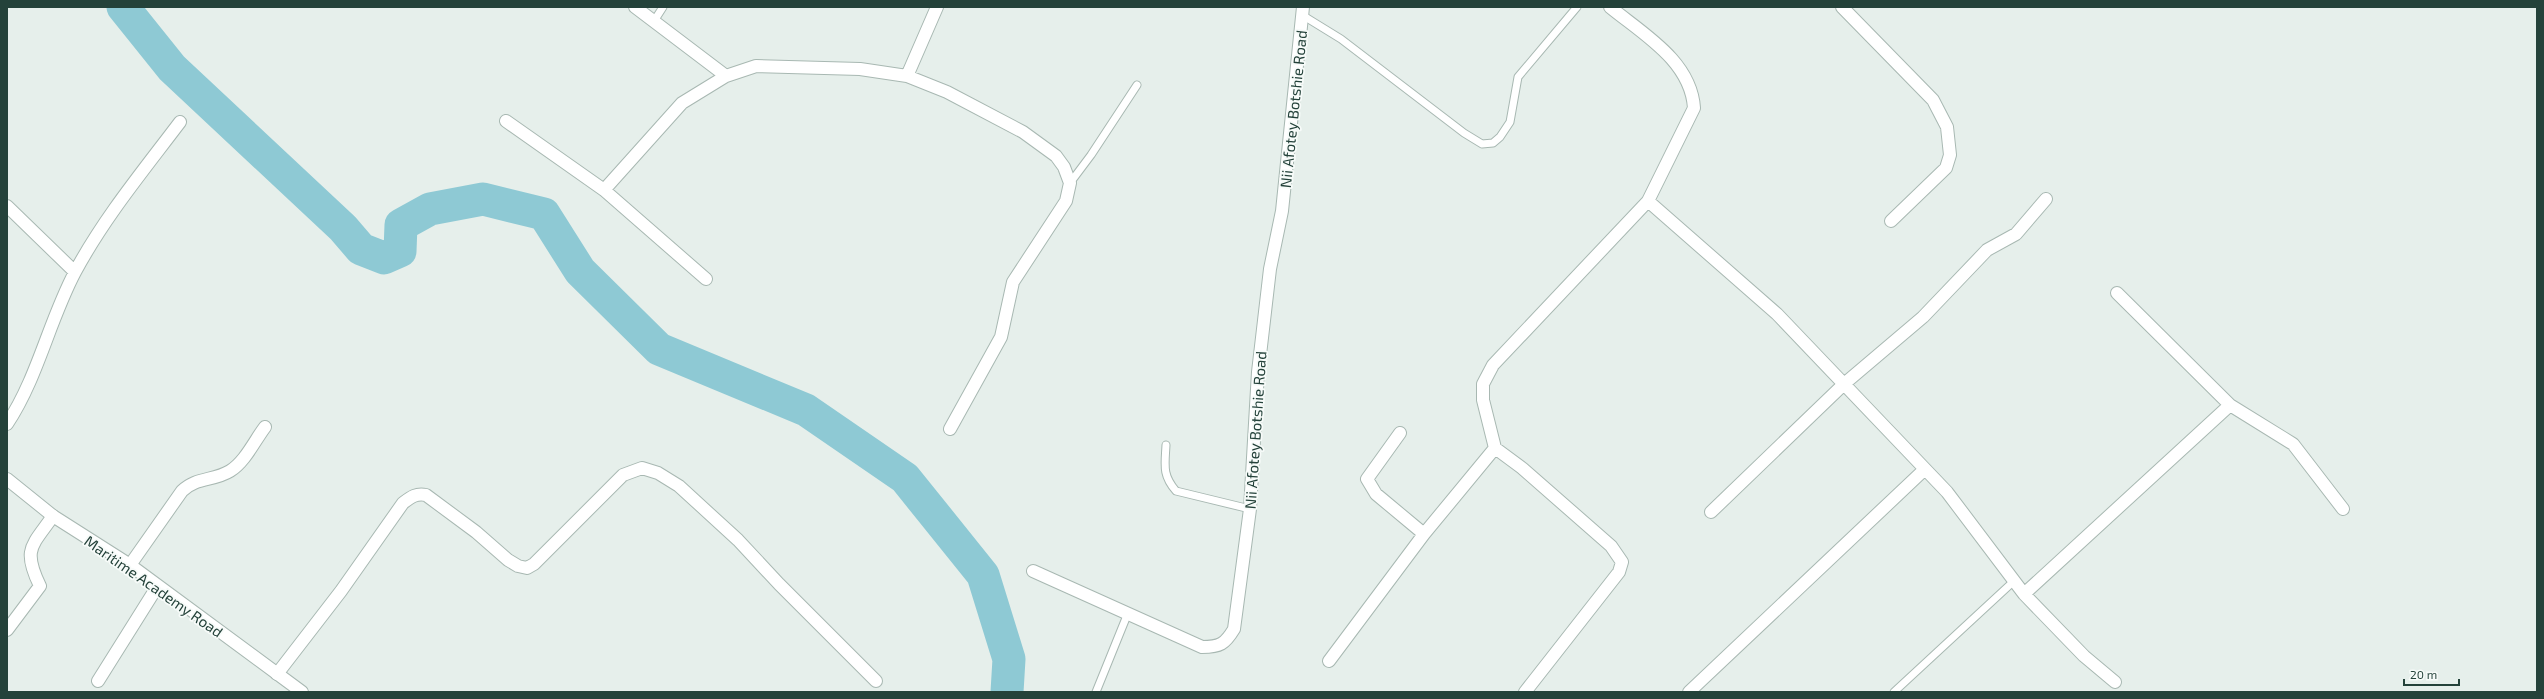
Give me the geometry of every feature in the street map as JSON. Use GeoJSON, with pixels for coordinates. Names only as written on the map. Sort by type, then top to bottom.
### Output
{"type":"FeatureCollection","features":[{"type":"Feature","properties":{"kind":"street"},"geometry":{"type":"LineString","coordinates":[[635,7],[726,76]]}},
{"type":"Feature","properties":{"kind":"street"},"geometry":{"type":"LineString","coordinates":[[907,76],[937,7]]}},
{"type":"Feature","properties":{"kind":"street"},"geometry":{"type":"LineString","coordinates":[[1525,692],[1619,572],[1622,562],[1611,546],[1522,468],[1495,448],[1483,400],[1483,384],[1493,365],[1648,201],[1694,108],[1693,92],[1676,64],[1610,7]]}},
{"type":"Feature","properties":{"kind":"street"},"geometry":{"type":"LineString","coordinates":[[1842,7],[1933,100],[1947,126],[1950,155],[1946,168],[1891,222]]}},
{"type":"Feature","properties":{"kind":"street","name":"Nii Afotey Botshie Road"},"geometry":{"type":"LineString","coordinates":[[1033,571],[1202,647],[1218,647],[1226,642],[1234,629],[1250,509],[1258,372],[1270,269],[1282,211],[1303,11]]}},
{"type":"Feature","properties":{"kind":"street"},"geometry":{"type":"LineString","coordinates":[[604,190],[682,103],[726,76],[756,66],[860,69],[907,76],[947,92],[1022,132],[1056,156],[1064,167],[1070,183],[1066,201],[1013,282],[1001,337],[950,429]]}},
{"type":"Feature","properties":{"kind":"street"},"geometry":{"type":"LineString","coordinates":[[506,121],[604,190],[706,279]]}},
{"type":"Feature","properties":{"kind":"street"},"geometry":{"type":"LineString","coordinates":[[7,424],[22,401],[75,272],[107,218],[180,122]]}},
{"type":"Feature","properties":{"kind":"street"},"geometry":{"type":"LineString","coordinates":[[1711,512],[1844,384],[1923,317],[1987,250],[2016,234],[2046,199]]}},
{"type":"Feature","properties":{"kind":"street"},"geometry":{"type":"LineString","coordinates":[[1648,201],[1777,314],[1947,492],[2024,594],[2084,656],[2115,682]]}},
{"type":"Feature","properties":{"kind":"street"},"geometry":{"type":"LineString","coordinates":[[7,206],[75,272]]}},
{"type":"Feature","properties":{"kind":"street"},"geometry":{"type":"LineString","coordinates":[[2118,293],[2230,405],[2292,444],[2343,509]]}},
{"type":"Feature","properties":{"kind":"street"},"geometry":{"type":"LineString","coordinates":[[2024,594],[2230,405]]}},
{"type":"Feature","properties":{"kind":"street"},"geometry":{"type":"LineString","coordinates":[[130,565],[182,491],[190,484],[198,480],[230,471],[237,466],[265,427]]}},
{"type":"Feature","properties":{"kind":"street"},"geometry":{"type":"LineString","coordinates":[[1400,433],[1367,479],[1376,494],[1424,534]]}},
{"type":"Feature","properties":{"kind":"street"},"geometry":{"type":"LineString","coordinates":[[1329,661],[1424,534],[1495,448]]}},
{"type":"Feature","properties":{"kind":"street"},"geometry":{"type":"LineString","coordinates":[[277,674],[341,591],[403,503],[411,497],[419,494],[426,495],[476,532],[508,560],[518,566],[527,568],[624,475],[642,468],[658,473],[680,486],[738,540],[793,599],[876,680]]}},
{"type":"Feature","properties":{"kind":"street"},"geometry":{"type":"LineString","coordinates":[[1689,692],[1925,469]]}},
{"type":"Feature","properties":{"kind":"street","name":"Maritime Academy Road"},"geometry":{"type":"LineString","coordinates":[[7,479],[53,516],[130,565],[157,587],[302,692]]}},
{"type":"Feature","properties":{"kind":"street"},"geometry":{"type":"LineString","coordinates":[[7,630],[40,586],[31,568],[30,550],[53,516]]}},
{"type":"Feature","properties":{"kind":"street"},"geometry":{"type":"LineString","coordinates":[[98,681],[157,587]]}},
{"type":"Feature","properties":{"kind":"lane"},"geometry":{"type":"LineString","coordinates":[[654,21],[663,7]]}},
{"type":"Feature","properties":{"kind":"lane"},"geometry":{"type":"LineString","coordinates":[[1303,11],[1464,133],[1478,142],[1488,144],[1497,141],[1510,122],[1518,77],[1577,7]]}},
{"type":"Feature","properties":{"kind":"lane"},"geometry":{"type":"LineString","coordinates":[[1070,183],[1091,155],[1137,85]]}},
{"type":"Feature","properties":{"kind":"lane"},"geometry":{"type":"LineString","coordinates":[[1166,445],[1165,471],[1167,481],[1176,491],[1250,509]]}},
{"type":"Feature","properties":{"kind":"lane"},"geometry":{"type":"LineString","coordinates":[[1894,692],[2014,581]]}},
{"type":"Feature","properties":{"kind":"lane"},"geometry":{"type":"LineString","coordinates":[[1096,692],[1128,613]]}},
{"type":"Feature","properties":{"kind":"waterway"},"geometry":{"type":"LineString","coordinates":[[123,7],[172,68],[343,228],[361,249],[384,258],[400,251],[401,225],[430,209],[483,199],[544,214],[580,271],[659,349],[806,410],[905,478],[983,575],[1009,659],[1007,692]]}}]}
